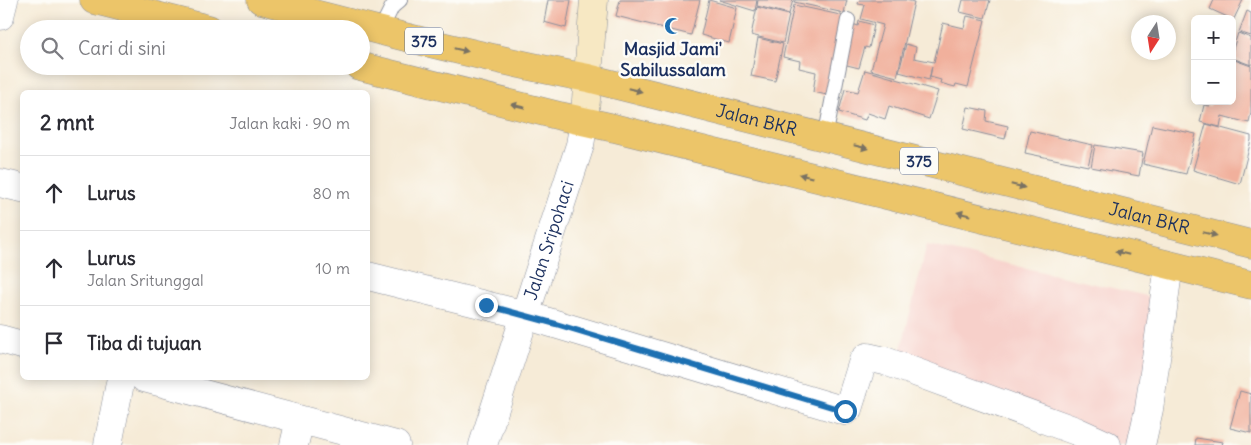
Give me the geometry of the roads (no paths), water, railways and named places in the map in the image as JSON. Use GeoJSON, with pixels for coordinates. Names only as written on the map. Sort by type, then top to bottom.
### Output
{"type":"FeatureCollection","features":[{"type":"Feature","properties":{"kind":"main road"},"geometry":{"type":"LineString","coordinates":[[94,0],[173,20]]}},
{"type":"Feature","properties":{"kind":"main road","name":"Jalan BKR"},"geometry":{"type":"LineString","coordinates":[[261,0],[338,20]]}},
{"type":"Feature","properties":{"kind":"main road"},"geometry":{"type":"LineString","coordinates":[[584,121],[594,0]]}},
{"type":"Feature","properties":{"kind":"main road","name":"Jalan BKR"},"geometry":{"type":"LineString","coordinates":[[370,28],[588,78],[1251,244]]}},
{"type":"Feature","properties":{"kind":"main road","name":"375"},"geometry":{"type":"LineString","coordinates":[[370,69],[1251,285]]}},
{"type":"Feature","properties":{"kind":"street"},"geometry":{"type":"LineString","coordinates":[[0,16],[4,0]]}},
{"type":"Feature","properties":{"kind":"street","name":"Jalan Sripohaci"},"geometry":{"type":"LineString","coordinates":[[483,445],[580,145],[584,121]]}},
{"type":"Feature","properties":{"kind":"street"},"geometry":{"type":"LineString","coordinates":[[0,182],[20,187]]}},
{"type":"Feature","properties":{"kind":"street"},"geometry":{"type":"LineString","coordinates":[[1140,445],[1150,409],[1170,265]]}},
{"type":"Feature","properties":{"kind":"street"},"geometry":{"type":"LineString","coordinates":[[370,276],[525,315],[845,411],[848,409],[864,361],[868,357],[885,361],[1076,431],[1107,445]]}},
{"type":"Feature","properties":{"kind":"street"},"geometry":{"type":"LineString","coordinates":[[0,339],[20,344]]}},
{"type":"Feature","properties":{"kind":"street"},"geometry":{"type":"LineString","coordinates":[[108,445],[121,380]]}},
{"type":"Feature","properties":{"kind":"street"},"geometry":{"type":"LineString","coordinates":[[150,380],[297,432],[396,445]]}},
{"type":"Feature","properties":{"kind":"lane"},"geometry":{"type":"LineString","coordinates":[[380,31],[392,7],[400,0]]}},
{"type":"Feature","properties":{"kind":"lane"},"geometry":{"type":"LineString","coordinates":[[825,138],[848,20]]}},
{"type":"Feature","properties":{"kind":"place","name":"Masjid Jami' Sabilussalam"},"geometry":{"type":"Point","coordinates":[673,26]}}]}
